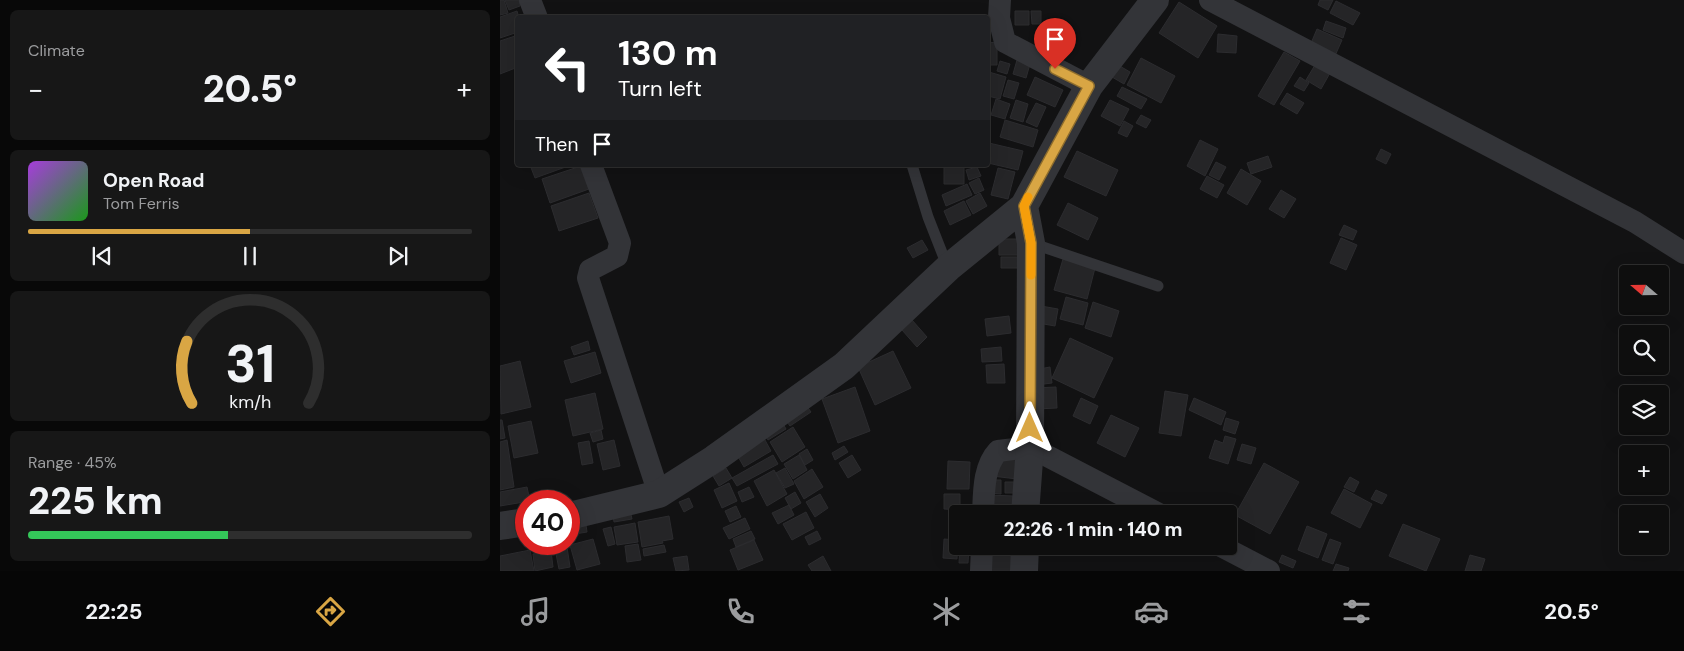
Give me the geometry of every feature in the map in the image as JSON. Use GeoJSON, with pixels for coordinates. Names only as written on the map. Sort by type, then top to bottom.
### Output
{"type":"FeatureCollection","features":[{"type":"Feature","properties":{"kind":"street"},"geometry":{"type":"LineString","coordinates":[[530,0],[536,15]]}},
{"type":"Feature","properties":{"kind":"street"},"geometry":{"type":"LineString","coordinates":[[1000,0],[999,18],[1005,42],[1089,86]]}},
{"type":"Feature","properties":{"kind":"street"},"geometry":{"type":"LineString","coordinates":[[580,513],[659,494],[714,459],[844,366],[948,268],[1024,206],[1089,86],[1155,0]]}},
{"type":"Feature","properties":{"kind":"street"},"geometry":{"type":"LineString","coordinates":[[1210,0],[1635,222],[1684,253]]}},
{"type":"Feature","properties":{"kind":"street"},"geometry":{"type":"LineString","coordinates":[[592,167],[620,243],[617,256],[590,270],[588,278],[659,494]]}},
{"type":"Feature","properties":{"kind":"street"},"geometry":{"type":"LineString","coordinates":[[1024,206],[1031,243],[1030,447],[1026,505]]}},
{"type":"Feature","properties":{"kind":"street"},"geometry":{"type":"LineString","coordinates":[[984,505],[986,477],[991,458],[998,451],[1030,447],[1142,505]]}},
{"type":"Feature","properties":{"kind":"street"},"geometry":{"type":"LineString","coordinates":[[500,526],[515,524]]}},
{"type":"Feature","properties":{"kind":"street"},"geometry":{"type":"LineString","coordinates":[[1237,554],[1269,571]]}},
{"type":"Feature","properties":{"kind":"street"},"geometry":{"type":"LineString","coordinates":[[981,571],[982,555]]}},
{"type":"Feature","properties":{"kind":"street"},"geometry":{"type":"LineString","coordinates":[[1024,571],[1025,555]]}},
{"type":"Feature","properties":{"kind":"lane"},"geometry":{"type":"LineString","coordinates":[[913,167],[928,216],[948,268]]}},
{"type":"Feature","properties":{"kind":"lane"},"geometry":{"type":"LineString","coordinates":[[1031,243],[1158,286]]}},
{"type":"Feature","properties":{"kind":"building"},"geometry":{"type":"Polygon","coordinates":[[[500,0],[504,0],[508,13],[500,15],[500,0]]]}},
{"type":"Feature","properties":{"kind":"building"},"geometry":{"type":"Polygon","coordinates":[[[505,0],[519,0],[520,6],[509,10],[505,0]]]}},
{"type":"Feature","properties":{"kind":"building"},"geometry":{"type":"Polygon","coordinates":[[[1320,0],[1333,0],[1328,10],[1318,5],[1320,0]]]}},
{"type":"Feature","properties":{"kind":"building"},"geometry":{"type":"Polygon","coordinates":[[[1336,1],[1360,13],[1353,25],[1330,13],[1336,1]]]}},
{"type":"Feature","properties":{"kind":"building"},"geometry":{"type":"Polygon","coordinates":[[[1179,2],[1217,26],[1198,58],[1159,33],[1179,2]]]}},
{"type":"Feature","properties":{"kind":"building"},"geometry":{"type":"Polygon","coordinates":[[[517,11],[518,15],[515,15],[515,33],[500,38],[500,17],[517,11]]]}},
{"type":"Feature","properties":{"kind":"building"},"geometry":{"type":"Polygon","coordinates":[[[1015,11],[1029,11],[1029,25],[1015,25],[1015,11]]]}},
{"type":"Feature","properties":{"kind":"building"},"geometry":{"type":"Polygon","coordinates":[[[1031,11],[1041,11],[1041,24],[1032,24],[1031,11]]]}},
{"type":"Feature","properties":{"kind":"building"},"geometry":{"type":"Polygon","coordinates":[[[1326,21],[1346,28],[1343,38],[1323,30],[1326,21]]]}},
{"type":"Feature","properties":{"kind":"building"},"geometry":{"type":"Polygon","coordinates":[[[1317,29],[1342,40],[1334,58],[1309,48],[1317,29]]]}},
{"type":"Feature","properties":{"kind":"building"},"geometry":{"type":"Polygon","coordinates":[[[1218,34],[1237,36],[1236,53],[1217,52],[1218,34]]]}},
{"type":"Feature","properties":{"kind":"building"},"geometry":{"type":"Polygon","coordinates":[[[515,36],[515,68],[500,74],[500,41],[515,36]]]}},
{"type":"Feature","properties":{"kind":"building"},"geometry":{"type":"Polygon","coordinates":[[[990,42],[997,43],[997,65],[990,65],[990,42]]]}},
{"type":"Feature","properties":{"kind":"building"},"geometry":{"type":"Polygon","coordinates":[[[1284,52],[1300,61],[1274,105],[1258,96],[1284,52]]]}},
{"type":"Feature","properties":{"kind":"building"},"geometry":{"type":"Polygon","coordinates":[[[1141,58],[1175,76],[1161,103],[1127,85],[1141,58]]]}},
{"type":"Feature","properties":{"kind":"building"},"geometry":{"type":"Polygon","coordinates":[[[1017,60],[1030,64],[1026,78],[1013,74],[1017,60]]]}},
{"type":"Feature","properties":{"kind":"building"},"geometry":{"type":"Polygon","coordinates":[[[1000,61],[1010,64],[1007,74],[997,71],[1000,61]]]}},
{"type":"Feature","properties":{"kind":"building"},"geometry":{"type":"Polygon","coordinates":[[[1118,65],[1130,72],[1124,84],[1112,77],[1118,65]]]}},
{"type":"Feature","properties":{"kind":"building"},"geometry":{"type":"Polygon","coordinates":[[[1315,65],[1330,73],[1321,89],[1306,80],[1315,65]]]}},
{"type":"Feature","properties":{"kind":"building"},"geometry":{"type":"Polygon","coordinates":[[[990,72],[1006,77],[1000,99],[990,96],[990,72]]]}},
{"type":"Feature","properties":{"kind":"building"},"geometry":{"type":"Polygon","coordinates":[[[1035,77],[1063,90],[1055,107],[1027,95],[1035,77]]]}},
{"type":"Feature","properties":{"kind":"building"},"geometry":{"type":"Polygon","coordinates":[[[1300,77],[1309,83],[1304,91],[1294,86],[1300,77]]]}},
{"type":"Feature","properties":{"kind":"building"},"geometry":{"type":"Polygon","coordinates":[[[1008,80],[1019,83],[1014,99],[1003,96],[1008,80]]]}},
{"type":"Feature","properties":{"kind":"building"},"geometry":{"type":"Polygon","coordinates":[[[1122,87],[1147,99],[1141,109],[1117,96],[1122,87]]]}},
{"type":"Feature","properties":{"kind":"building"},"geometry":{"type":"Polygon","coordinates":[[[1287,93],[1304,103],[1297,114],[1280,104],[1287,93]]]}},
{"type":"Feature","properties":{"kind":"building"},"geometry":{"type":"Polygon","coordinates":[[[996,99],[1010,104],[1005,119],[991,115],[996,99]]]}},
{"type":"Feature","properties":{"kind":"building"},"geometry":{"type":"Polygon","coordinates":[[[1016,100],[1028,104],[1023,122],[1010,118],[1016,100]]]}},
{"type":"Feature","properties":{"kind":"building"},"geometry":{"type":"Polygon","coordinates":[[[1110,100],[1129,109],[1120,126],[1101,116],[1110,100]]]}},
{"type":"Feature","properties":{"kind":"building"},"geometry":{"type":"Polygon","coordinates":[[[1036,103],[1046,107],[1037,127],[1026,122],[1036,103]]]}},
{"type":"Feature","properties":{"kind":"building"},"geometry":{"type":"Polygon","coordinates":[[[1141,115],[1151,120],[1146,128],[1136,123],[1141,115]]]}},
{"type":"Feature","properties":{"kind":"building"},"geometry":{"type":"Polygon","coordinates":[[[1005,120],[1038,130],[1033,147],[1000,137],[1005,120]]]}},
{"type":"Feature","properties":{"kind":"building"},"geometry":{"type":"Polygon","coordinates":[[[1124,121],[1133,126],[1127,137],[1118,133],[1124,121]]]}},
{"type":"Feature","properties":{"kind":"building"},"geometry":{"type":"Polygon","coordinates":[[[1200,140],[1218,149],[1205,176],[1187,166],[1200,140]]]}},
{"type":"Feature","properties":{"kind":"building"},"geometry":{"type":"Polygon","coordinates":[[[990,143],[1023,151],[1018,170],[990,163],[990,143]]]}},
{"type":"Feature","properties":{"kind":"building"},"geometry":{"type":"Polygon","coordinates":[[[1381,149],[1391,154],[1386,164],[1376,159],[1381,149]]]}},
{"type":"Feature","properties":{"kind":"building"},"geometry":{"type":"Polygon","coordinates":[[[1077,151],[1118,170],[1106,196],[1064,177],[1077,151]]]}},
{"type":"Feature","properties":{"kind":"building"},"geometry":{"type":"Polygon","coordinates":[[[1268,156],[1272,167],[1251,174],[1247,163],[1268,156]]]}},
{"type":"Feature","properties":{"kind":"building"},"geometry":{"type":"Polygon","coordinates":[[[1216,162],[1226,167],[1219,180],[1209,175],[1216,162]]]}},
{"type":"Feature","properties":{"kind":"building"},"geometry":{"type":"Polygon","coordinates":[[[531,167],[565,167],[535,178],[531,167]]]}},
{"type":"Feature","properties":{"kind":"building"},"geometry":{"type":"Polygon","coordinates":[[[581,167],[589,189],[550,203],[542,179],[581,167]]]}},
{"type":"Feature","properties":{"kind":"building"},"geometry":{"type":"Polygon","coordinates":[[[944,167],[964,167],[964,184],[944,184],[944,167]]]}},
{"type":"Feature","properties":{"kind":"building"},"geometry":{"type":"Polygon","coordinates":[[[977,167],[981,176],[969,180],[966,170],[977,167]]]}},
{"type":"Feature","properties":{"kind":"building"},"geometry":{"type":"Polygon","coordinates":[[[998,168],[1015,172],[1008,199],[991,195],[998,168]]]}},
{"type":"Feature","properties":{"kind":"building"},"geometry":{"type":"Polygon","coordinates":[[[1241,169],[1261,181],[1247,205],[1227,193],[1241,169]]]}},
{"type":"Feature","properties":{"kind":"building"},"geometry":{"type":"Polygon","coordinates":[[[1207,176],[1224,185],[1217,198],[1200,189],[1207,176]]]}},
{"type":"Feature","properties":{"kind":"building"},"geometry":{"type":"Polygon","coordinates":[[[979,178],[984,190],[975,194],[969,183],[979,178]]]}},
{"type":"Feature","properties":{"kind":"building"},"geometry":{"type":"Polygon","coordinates":[[[967,184],[972,195],[946,206],[942,195],[967,184]]]}},
{"type":"Feature","properties":{"kind":"building"},"geometry":{"type":"Polygon","coordinates":[[[1281,190],[1296,199],[1284,218],[1269,209],[1281,190]]]}},
{"type":"Feature","properties":{"kind":"building"},"geometry":{"type":"Polygon","coordinates":[[[589,193],[598,218],[559,231],[551,206],[589,193]]]}},
{"type":"Feature","properties":{"kind":"building"},"geometry":{"type":"Polygon","coordinates":[[[980,193],[987,206],[973,214],[966,201],[980,193]]]}},
{"type":"Feature","properties":{"kind":"building"},"geometry":{"type":"Polygon","coordinates":[[[964,201],[971,215],[950,225],[944,211],[964,201]]]}},
{"type":"Feature","properties":{"kind":"building"},"geometry":{"type":"Polygon","coordinates":[[[1068,203],[1098,218],[1088,240],[1057,225],[1068,203]]]}},
{"type":"Feature","properties":{"kind":"building"},"geometry":{"type":"Polygon","coordinates":[[[1344,225],[1357,231],[1353,240],[1339,235],[1344,225]]]}},
{"type":"Feature","properties":{"kind":"building"},"geometry":{"type":"Polygon","coordinates":[[[1341,238],[1357,245],[1346,270],[1330,263],[1341,238]]]}},
{"type":"Feature","properties":{"kind":"building"},"geometry":{"type":"Polygon","coordinates":[[[999,239],[1019,239],[1019,255],[999,255],[999,239]]]}},
{"type":"Feature","properties":{"kind":"building"},"geometry":{"type":"Polygon","coordinates":[[[922,240],[928,250],[913,258],[907,248],[922,240]]]}},
{"type":"Feature","properties":{"kind":"building"},"geometry":{"type":"Polygon","coordinates":[[[1001,257],[1019,257],[1019,268],[1001,268],[1001,257]]]}},
{"type":"Feature","properties":{"kind":"building"},"geometry":{"type":"Polygon","coordinates":[[[1063,259],[1095,268],[1087,299],[1054,290],[1063,259]]]}},
{"type":"Feature","properties":{"kind":"building"},"geometry":{"type":"Polygon","coordinates":[[[1066,297],[1088,303],[1083,325],[1060,319],[1066,297]]]}},
{"type":"Feature","properties":{"kind":"building"},"geometry":{"type":"Polygon","coordinates":[[[1093,302],[1119,311],[1111,337],[1085,328],[1093,302]]]}},
{"type":"Feature","properties":{"kind":"building"},"geometry":{"type":"Polygon","coordinates":[[[1041,306],[1058,309],[1055,326],[1038,323],[1041,306]]]}},
{"type":"Feature","properties":{"kind":"building"},"geometry":{"type":"Polygon","coordinates":[[[1009,316],[1011,333],[987,336],[985,319],[1009,316]]]}},
{"type":"Feature","properties":{"kind":"building"},"geometry":{"type":"Polygon","coordinates":[[[912,320],[927,337],[917,347],[902,330],[912,320]]]}},
{"type":"Feature","properties":{"kind":"building"},"geometry":{"type":"Polygon","coordinates":[[[1070,338],[1113,358],[1094,398],[1052,378],[1070,338]]]}},
{"type":"Feature","properties":{"kind":"building"},"geometry":{"type":"Polygon","coordinates":[[[588,341],[590,350],[574,355],[571,347],[588,341]]]}},
{"type":"Feature","properties":{"kind":"building"},"geometry":{"type":"Polygon","coordinates":[[[1001,347],[1002,361],[982,362],[981,349],[1001,347]]]}},
{"type":"Feature","properties":{"kind":"building"},"geometry":{"type":"Polygon","coordinates":[[[893,351],[911,388],[875,405],[858,367],[893,351]]]}},
{"type":"Feature","properties":{"kind":"building"},"geometry":{"type":"Polygon","coordinates":[[[595,352],[601,373],[571,383],[564,361],[595,352]]]}},
{"type":"Feature","properties":{"kind":"building"},"geometry":{"type":"Polygon","coordinates":[[[520,361],[531,407],[501,414],[500,366],[520,361]]]}},
{"type":"Feature","properties":{"kind":"building"},"geometry":{"type":"Polygon","coordinates":[[[1004,364],[1005,383],[987,383],[986,365],[1004,364]]]}},
{"type":"Feature","properties":{"kind":"building"},"geometry":{"type":"Polygon","coordinates":[[[1050,367],[1052,383],[1036,385],[1034,370],[1050,367]]]}},
{"type":"Feature","properties":{"kind":"building"},"geometry":{"type":"Polygon","coordinates":[[[855,387],[870,431],[838,443],[822,399],[855,387]]]}},
{"type":"Feature","properties":{"kind":"building"},"geometry":{"type":"Polygon","coordinates":[[[1056,387],[1057,408],[1036,409],[1034,388],[1056,387]]]}},
{"type":"Feature","properties":{"kind":"building"},"geometry":{"type":"Polygon","coordinates":[[[1165,391],[1188,395],[1181,436],[1159,433],[1165,391]]]}},
{"type":"Feature","properties":{"kind":"building"},"geometry":{"type":"Polygon","coordinates":[[[595,393],[603,429],[573,436],[565,400],[595,393]]]}},
{"type":"Feature","properties":{"kind":"building"},"geometry":{"type":"Polygon","coordinates":[[[800,397],[811,412],[790,426],[780,412],[800,397]]]}},
{"type":"Feature","properties":{"kind":"building"},"geometry":{"type":"Polygon","coordinates":[[[1081,398],[1098,406],[1090,424],[1073,416],[1081,398]]]}},
{"type":"Feature","properties":{"kind":"building"},"geometry":{"type":"Polygon","coordinates":[[[1194,398],[1226,412],[1221,425],[1189,410],[1194,398]]]}},
{"type":"Feature","properties":{"kind":"building"},"geometry":{"type":"Polygon","coordinates":[[[778,415],[786,429],[768,440],[760,426],[778,415]]]}},
{"type":"Feature","properties":{"kind":"building"},"geometry":{"type":"Polygon","coordinates":[[[1111,415],[1139,428],[1125,457],[1097,443],[1111,415]]]}},
{"type":"Feature","properties":{"kind":"building"},"geometry":{"type":"Polygon","coordinates":[[[1226,418],[1239,422],[1235,434],[1223,430],[1226,418]]]}},
{"type":"Feature","properties":{"kind":"building"},"geometry":{"type":"Polygon","coordinates":[[[500,420],[502,420],[505,438],[500,439],[500,420]]]}},
{"type":"Feature","properties":{"kind":"building"},"geometry":{"type":"Polygon","coordinates":[[[531,421],[538,453],[514,458],[508,426],[531,421]]]}},
{"type":"Feature","properties":{"kind":"building"},"geometry":{"type":"Polygon","coordinates":[[[793,427],[805,447],[782,462],[770,442],[793,427]]]}},
{"type":"Feature","properties":{"kind":"building"},"geometry":{"type":"Polygon","coordinates":[[[601,430],[603,439],[593,442],[590,433],[601,430]]]}},
{"type":"Feature","properties":{"kind":"building"},"geometry":{"type":"Polygon","coordinates":[[[760,431],[771,451],[744,467],[732,446],[760,431]]]}},
{"type":"Feature","properties":{"kind":"building"},"geometry":{"type":"Polygon","coordinates":[[[1225,436],[1236,439],[1228,464],[1209,458],[1215,440],[1223,443],[1225,436]]]}},
{"type":"Feature","properties":{"kind":"building"},"geometry":{"type":"Polygon","coordinates":[[[507,440],[514,487],[500,490],[500,442],[507,440]]]}},
{"type":"Feature","properties":{"kind":"building"},"geometry":{"type":"Polygon","coordinates":[[[614,440],[620,466],[603,470],[597,444],[614,440]]]}},
{"type":"Feature","properties":{"kind":"building"},"geometry":{"type":"Polygon","coordinates":[[[589,441],[593,463],[582,465],[578,443],[589,441]]]}},
{"type":"Feature","properties":{"kind":"building"},"geometry":{"type":"Polygon","coordinates":[[[1242,444],[1256,448],[1251,464],[1237,460],[1242,444]]]}},
{"type":"Feature","properties":{"kind":"building"},"geometry":{"type":"Polygon","coordinates":[[[844,446],[848,452],[835,460],[832,453],[844,446]]]}},
{"type":"Feature","properties":{"kind":"building"},"geometry":{"type":"Polygon","coordinates":[[[807,449],[813,460],[805,465],[799,454],[807,449]]]}},
{"type":"Feature","properties":{"kind":"building"},"geometry":{"type":"Polygon","coordinates":[[[773,455],[778,464],[737,486],[732,478],[773,455]]]}},
{"type":"Feature","properties":{"kind":"building"},"geometry":{"type":"Polygon","coordinates":[[[799,455],[807,470],[793,479],[784,464],[799,455]]]}},
{"type":"Feature","properties":{"kind":"building"},"geometry":{"type":"Polygon","coordinates":[[[852,455],[861,470],[848,478],[839,463],[852,455]]]}},
{"type":"Feature","properties":{"kind":"building"},"geometry":{"type":"Polygon","coordinates":[[[994,456],[1019,459],[1017,479],[992,476],[994,456]]]}},
{"type":"Feature","properties":{"kind":"building"},"geometry":{"type":"Polygon","coordinates":[[[948,461],[970,462],[969,489],[947,489],[948,461]]]}},
{"type":"Feature","properties":{"kind":"building"},"geometry":{"type":"Polygon","coordinates":[[[1264,463],[1299,482],[1270,534],[1237,516],[1237,511],[1264,463]]]}},
{"type":"Feature","properties":{"kind":"building"},"geometry":{"type":"Polygon","coordinates":[[[726,468],[732,478],[719,486],[713,476],[726,468]]]}},
{"type":"Feature","properties":{"kind":"building"},"geometry":{"type":"Polygon","coordinates":[[[785,468],[794,484],[785,488],[776,473],[785,468]]]}},
{"type":"Feature","properties":{"kind":"building"},"geometry":{"type":"Polygon","coordinates":[[[812,469],[823,487],[804,499],[794,481],[812,469]]]}},
{"type":"Feature","properties":{"kind":"building"},"geometry":{"type":"Polygon","coordinates":[[[774,470],[787,494],[767,506],[754,481],[774,470]]]}},
{"type":"Feature","properties":{"kind":"building"},"geometry":{"type":"Polygon","coordinates":[[[1350,477],[1359,482],[1354,492],[1344,487],[1350,477]]]}},
{"type":"Feature","properties":{"kind":"building"},"geometry":{"type":"Polygon","coordinates":[[[990,480],[1001,480],[1001,494],[990,493],[990,480]]]}},
{"type":"Feature","properties":{"kind":"building"},"geometry":{"type":"Polygon","coordinates":[[[1005,482],[1016,482],[1016,493],[1005,493],[1005,482]]]}},
{"type":"Feature","properties":{"kind":"building"},"geometry":{"type":"Polygon","coordinates":[[[729,483],[737,501],[722,508],[714,490],[729,483]]]}},
{"type":"Feature","properties":{"kind":"building"},"geometry":{"type":"Polygon","coordinates":[[[527,487],[528,490],[515,490],[515,504],[500,506],[500,492],[527,487]]]}},
{"type":"Feature","properties":{"kind":"building"},"geometry":{"type":"Polygon","coordinates":[[[749,487],[754,497],[742,502],[738,492],[749,487]]]}},
{"type":"Feature","properties":{"kind":"building"},"geometry":{"type":"Polygon","coordinates":[[[1344,489],[1372,504],[1360,528],[1331,513],[1344,489]]]}},
{"type":"Feature","properties":{"kind":"building"},"geometry":{"type":"Polygon","coordinates":[[[1376,490],[1387,495],[1382,504],[1371,499],[1376,490]]]}},
{"type":"Feature","properties":{"kind":"building"},"geometry":{"type":"Polygon","coordinates":[[[795,492],[801,503],[791,509],[785,498],[795,492]]]}},
{"type":"Feature","properties":{"kind":"building"},"geometry":{"type":"Polygon","coordinates":[[[820,494],[828,508],[815,517],[806,502],[820,494]]]}},
{"type":"Feature","properties":{"kind":"building"},"geometry":{"type":"Polygon","coordinates":[[[944,494],[960,494],[960,505],[949,505],[949,509],[944,509],[944,494]]]}},
{"type":"Feature","properties":{"kind":"building"},"geometry":{"type":"Polygon","coordinates":[[[988,495],[1014,496],[1014,505],[988,505],[988,495]]]}},
{"type":"Feature","properties":{"kind":"building"},"geometry":{"type":"Polygon","coordinates":[[[689,498],[693,507],[684,512],[679,502],[689,498]]]}},
{"type":"Feature","properties":{"kind":"building"},"geometry":{"type":"Polygon","coordinates":[[[789,505],[794,515],[778,524],[772,513],[789,505]]]}},
{"type":"Feature","properties":{"kind":"building"},"geometry":{"type":"Polygon","coordinates":[[[629,506],[632,519],[614,522],[612,509],[629,506]]]}},
{"type":"Feature","properties":{"kind":"building"},"geometry":{"type":"Polygon","coordinates":[[[736,506],[741,517],[730,522],[725,511],[736,506]]]}},
{"type":"Feature","properties":{"kind":"building"},"geometry":{"type":"Polygon","coordinates":[[[806,512],[814,528],[792,540],[783,524],[806,512]]]}},
{"type":"Feature","properties":{"kind":"building"},"geometry":{"type":"Polygon","coordinates":[[[669,516],[673,539],[642,547],[638,522],[669,516]]]}},
{"type":"Feature","properties":{"kind":"building"},"geometry":{"type":"Polygon","coordinates":[[[585,518],[587,532],[580,533],[580,519],[585,518]]]}},
{"type":"Feature","properties":{"kind":"building"},"geometry":{"type":"Polygon","coordinates":[[[745,518],[750,529],[729,539],[723,528],[745,518]]]}},
{"type":"Feature","properties":{"kind":"building"},"geometry":{"type":"Polygon","coordinates":[[[635,523],[638,542],[617,545],[614,527],[635,523]]]}},
{"type":"Feature","properties":{"kind":"building"},"geometry":{"type":"Polygon","coordinates":[[[1403,524],[1440,539],[1426,571],[1389,556],[1403,524]]]}},
{"type":"Feature","properties":{"kind":"building"},"geometry":{"type":"Polygon","coordinates":[[[1307,526],[1327,534],[1318,558],[1298,550],[1307,526]]]}},
{"type":"Feature","properties":{"kind":"building"},"geometry":{"type":"Polygon","coordinates":[[[611,527],[615,544],[608,546],[603,529],[611,527]]]}},
{"type":"Feature","properties":{"kind":"building"},"geometry":{"type":"Polygon","coordinates":[[[751,531],[755,539],[736,547],[733,539],[751,531]]]}},
{"type":"Feature","properties":{"kind":"building"},"geometry":{"type":"Polygon","coordinates":[[[817,531],[821,539],[809,545],[805,537],[817,531]]]}},
{"type":"Feature","properties":{"kind":"building"},"geometry":{"type":"Polygon","coordinates":[[[593,539],[600,564],[577,570],[573,555],[580,555],[580,542],[593,539]]]}},
{"type":"Feature","properties":{"kind":"building"},"geometry":{"type":"Polygon","coordinates":[[[944,539],[949,539],[949,555],[957,555],[957,559],[943,558],[944,539]]]}},
{"type":"Feature","properties":{"kind":"building"},"geometry":{"type":"Polygon","coordinates":[[[1330,539],[1341,543],[1333,564],[1322,560],[1330,539]]]}},
{"type":"Feature","properties":{"kind":"building"},"geometry":{"type":"Polygon","coordinates":[[[754,540],[763,560],[738,570],[730,550],[754,540]]]}},
{"type":"Feature","properties":{"kind":"building"},"geometry":{"type":"Polygon","coordinates":[[[638,544],[641,560],[627,562],[625,546],[638,544]]]}},
{"type":"Feature","properties":{"kind":"building"},"geometry":{"type":"Polygon","coordinates":[[[664,545],[666,552],[644,556],[643,549],[664,545]]]}},
{"type":"Feature","properties":{"kind":"building"},"geometry":{"type":"Polygon","coordinates":[[[515,553],[515,555],[531,555],[534,571],[500,571],[500,556],[515,553]]]}},
{"type":"Feature","properties":{"kind":"building"},"geometry":{"type":"Polygon","coordinates":[[[533,555],[552,555],[553,567],[535,571],[533,555]]]}},
{"type":"Feature","properties":{"kind":"building"},"geometry":{"type":"Polygon","coordinates":[[[556,555],[568,555],[570,567],[559,569],[556,555]]]}},
{"type":"Feature","properties":{"kind":"building"},"geometry":{"type":"Polygon","coordinates":[[[959,555],[968,555],[968,563],[959,563],[959,555]]]}},
{"type":"Feature","properties":{"kind":"building"},"geometry":{"type":"Polygon","coordinates":[[[987,555],[1013,555],[1013,571],[987,571],[987,555]]]}},
{"type":"Feature","properties":{"kind":"building"},"geometry":{"type":"Polygon","coordinates":[[[1282,555],[1296,561],[1293,568],[1279,562],[1282,555]]]}},
{"type":"Feature","properties":{"kind":"building"},"geometry":{"type":"Polygon","coordinates":[[[1470,555],[1485,559],[1481,571],[1465,571],[1470,555]]]}},
{"type":"Feature","properties":{"kind":"building"},"geometry":{"type":"Polygon","coordinates":[[[687,556],[689,570],[676,571],[673,558],[687,556]]]}},
{"type":"Feature","properties":{"kind":"building"},"geometry":{"type":"Polygon","coordinates":[[[823,556],[831,571],[812,571],[808,565],[823,556]]]}},
{"type":"Feature","properties":{"kind":"building"},"geometry":{"type":"Polygon","coordinates":[[[1336,564],[1349,568],[1348,571],[1333,571],[1336,564]]]}},
{"type":"Feature","properties":{"kind":"slow traffic"},"geometry":{"type":"LineString","coordinates":[[1028,197],[1024,206],[1031,243],[1031,275]]}},
{"type":"Feature","properties":{"kind":"route"},"geometry":{"type":"LineString","coordinates":[[1030,428],[1031,243],[1024,206],[1089,86],[1055,69]]}}]}
